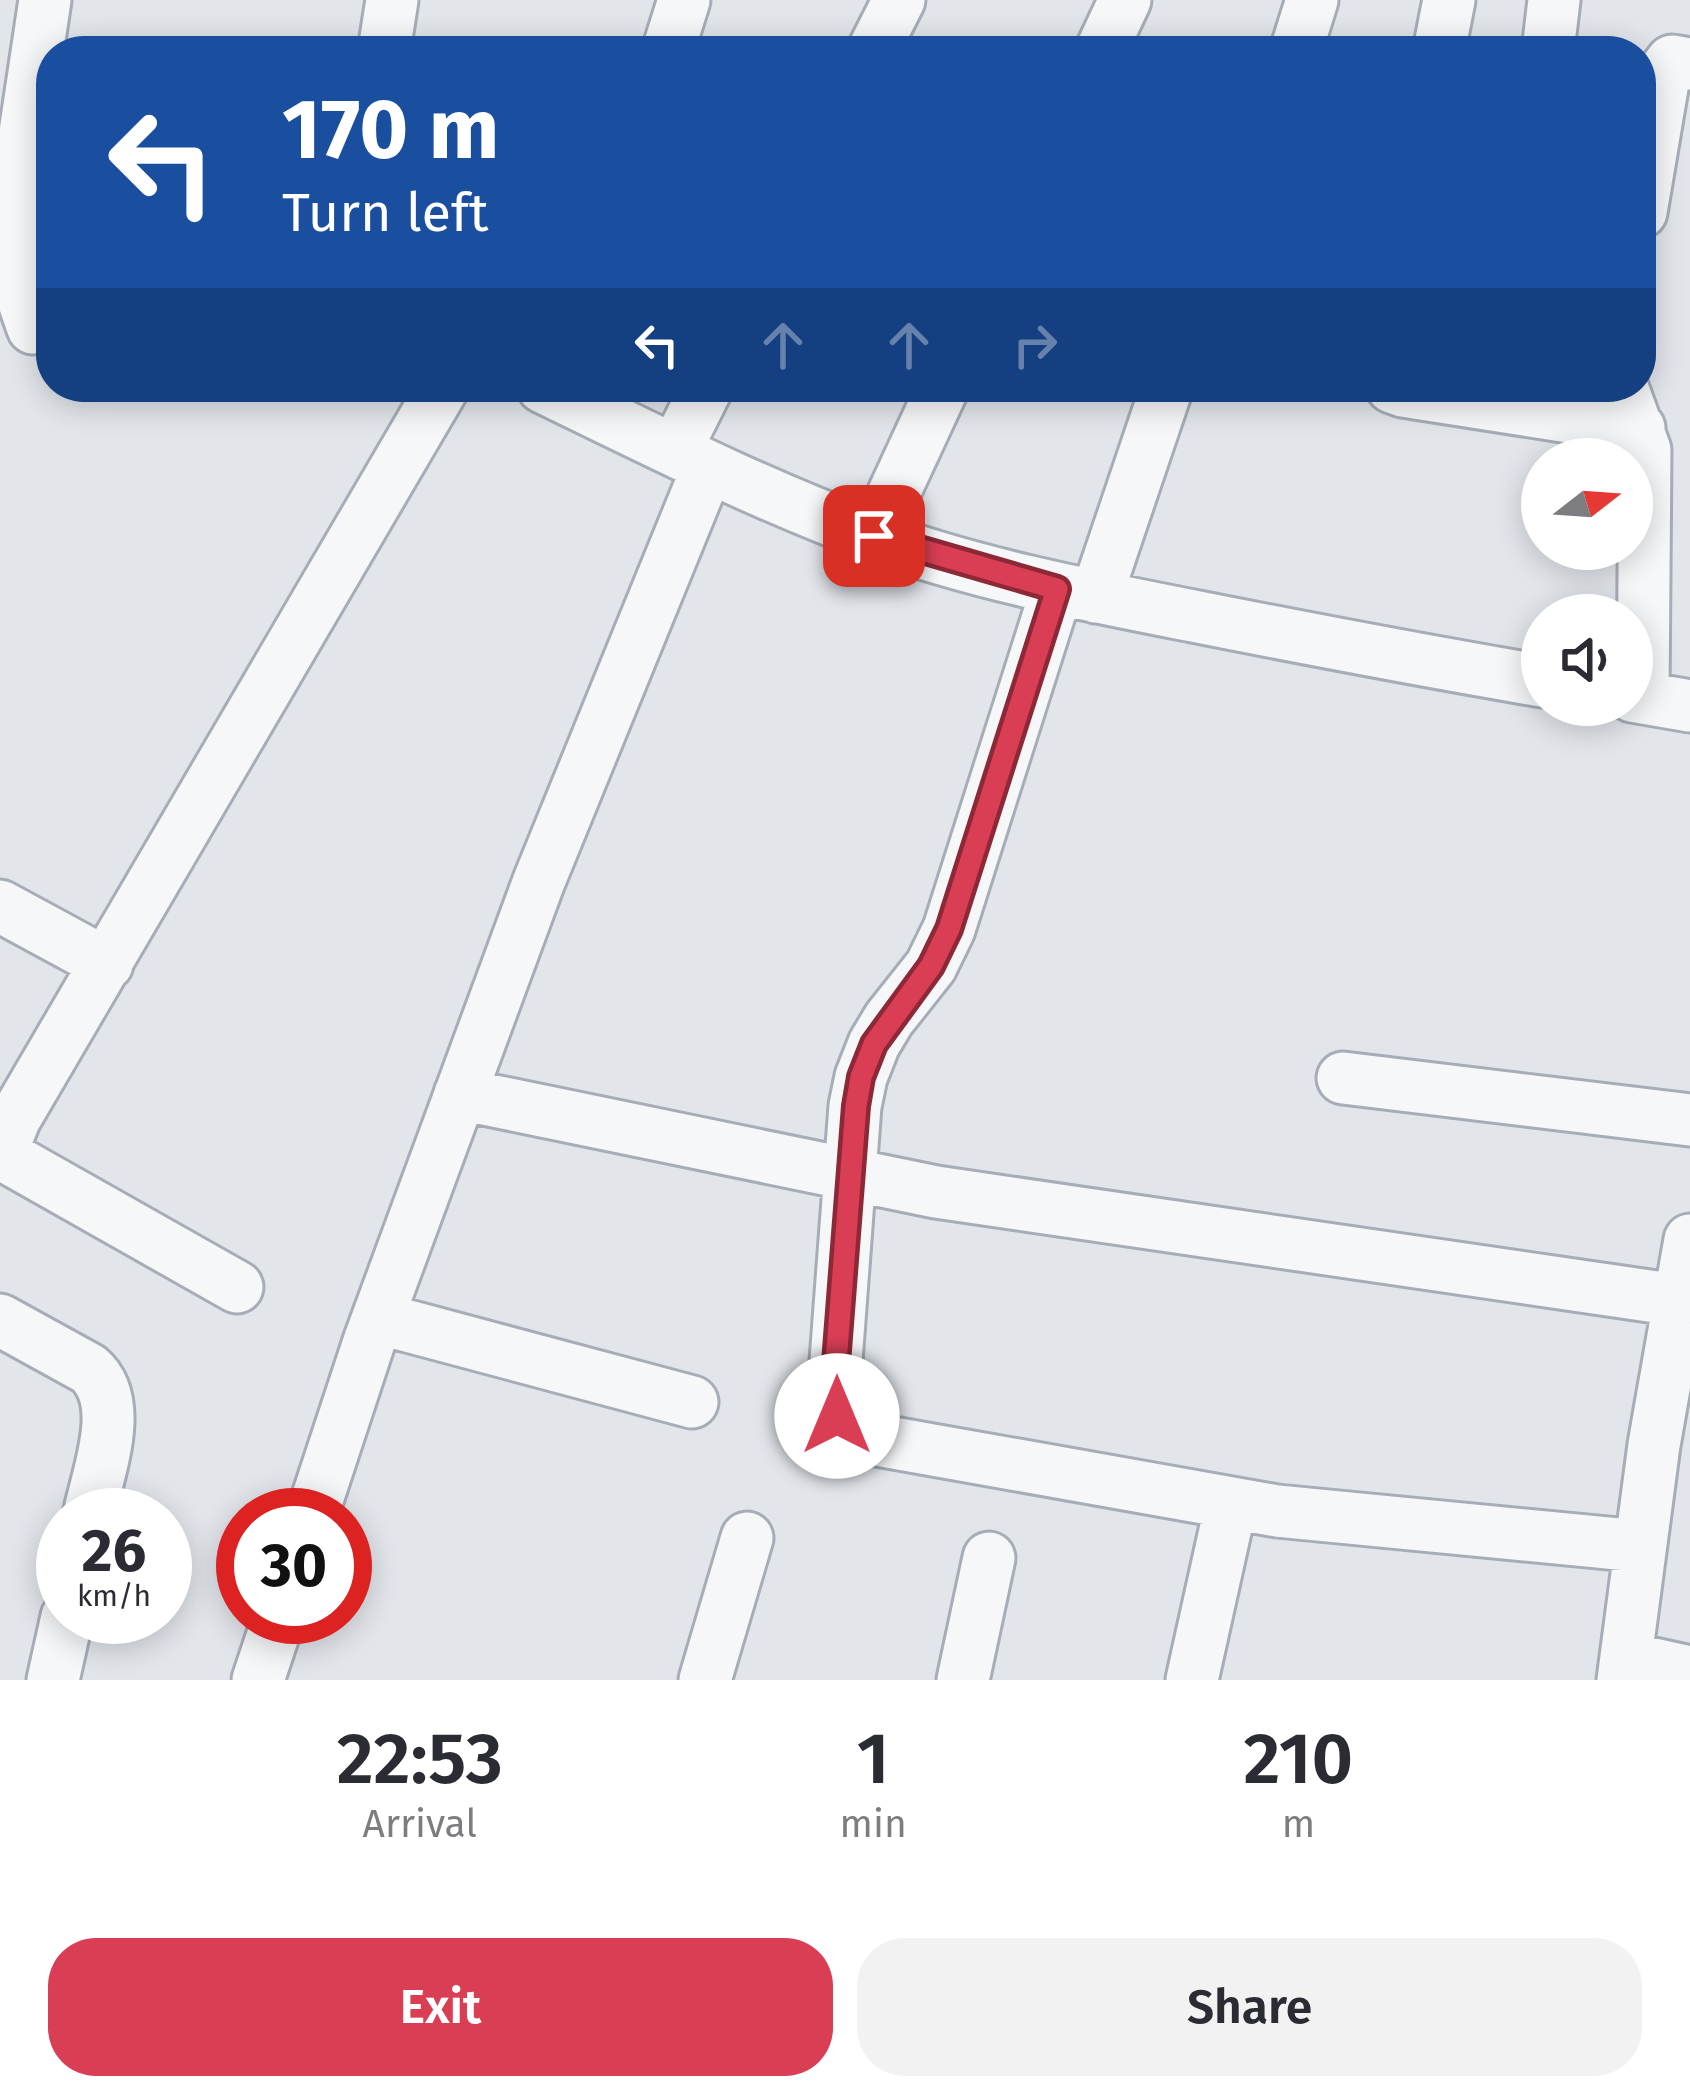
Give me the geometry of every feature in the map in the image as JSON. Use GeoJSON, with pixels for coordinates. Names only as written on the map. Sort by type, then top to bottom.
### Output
{"type":"FeatureCollection","features":[{"type":"Feature","properties":{"kind":"street"},"geometry":{"type":"LineString","coordinates":[[40,36],[45,0]]}},
{"type":"Feature","properties":{"kind":"street"},"geometry":{"type":"LineString","coordinates":[[386,36],[392,0]]}},
{"type":"Feature","properties":{"kind":"street"},"geometry":{"type":"LineString","coordinates":[[673,36],[685,0]]}},
{"type":"Feature","properties":{"kind":"street"},"geometry":{"type":"LineString","coordinates":[[881,36],[899,0]]}},
{"type":"Feature","properties":{"kind":"street"},"geometry":{"type":"LineString","coordinates":[[1108,36],[1125,0]]}},
{"type":"Feature","properties":{"kind":"street"},"geometry":{"type":"LineString","coordinates":[[1301,36],[1312,0]]}},
{"type":"Feature","properties":{"kind":"street"},"geometry":{"type":"LineString","coordinates":[[1442,36],[1449,0]]}},
{"type":"Feature","properties":{"kind":"street"},"geometry":{"type":"LineString","coordinates":[[1550,36],[1554,0]]}},
{"type":"Feature","properties":{"kind":"street"},"geometry":{"type":"LineString","coordinates":[[28,332],[10,250],[36,60]]}},
{"type":"Feature","properties":{"kind":"street"},"geometry":{"type":"LineString","coordinates":[[1656,123],[1665,70],[1672,61],[1690,64]]}},
{"type":"Feature","properties":{"kind":"street"},"geometry":{"type":"LineString","coordinates":[[237,1287],[0,1154],[15,1118],[434,402]]}},
{"type":"Feature","properties":{"kind":"street"},"geometry":{"type":"LineString","coordinates":[[573,402],[691,459],[874,536],[1076,593],[1521,677]]}},
{"type":"Feature","properties":{"kind":"street"},"geometry":{"type":"LineString","coordinates":[[321,1488],[378,1318],[691,459],[703,402]]}},
{"type":"Feature","properties":{"kind":"street"},"geometry":{"type":"LineString","coordinates":[[874,536],[936,402]]}},
{"type":"Feature","properties":{"kind":"street"},"geometry":{"type":"LineString","coordinates":[[1161,402],[1076,593],[949,929],[931,966],[874,1044],[861,1077],[833,1401],[842,1428],[854,1436],[1277,1511],[1639,1546]]}},
{"type":"Feature","properties":{"kind":"street"},"geometry":{"type":"LineString","coordinates":[[1572,402],[1630,407],[1645,450],[1655,700]]}},
{"type":"Feature","properties":{"kind":"street"},"geometry":{"type":"LineString","coordinates":[[0,906],[106,964]]}},
{"type":"Feature","properties":{"kind":"street"},"geometry":{"type":"LineString","coordinates":[[1343,1078],[1690,1120]]}},
{"type":"Feature","properties":{"kind":"street"},"geometry":{"type":"LineString","coordinates":[[460,1094],[959,1196],[1677,1300]]}},
{"type":"Feature","properties":{"kind":"street"},"geometry":{"type":"LineString","coordinates":[[1690,1240],[1677,1300],[1672,1450],[1639,1546],[1625,1669],[1690,1672]]}},
{"type":"Feature","properties":{"kind":"street"},"geometry":{"type":"LineString","coordinates":[[378,1318],[692,1402]]}},
{"type":"Feature","properties":{"kind":"street"},"geometry":{"type":"LineString","coordinates":[[0,1320],[89,1369],[105,1389],[109,1422],[94,1488]]}},
{"type":"Feature","properties":{"kind":"street"},"geometry":{"type":"LineString","coordinates":[[1192,1680],[1231,1504]]}},
{"type":"Feature","properties":{"kind":"street"},"geometry":{"type":"LineString","coordinates":[[705,1680],[747,1538]]}},
{"type":"Feature","properties":{"kind":"street"},"geometry":{"type":"LineString","coordinates":[[963,1680],[989,1558]]}},
{"type":"Feature","properties":{"kind":"street"},"geometry":{"type":"LineString","coordinates":[[53,1680],[61,1644]]}},
{"type":"Feature","properties":{"kind":"street"},"geometry":{"type":"LineString","coordinates":[[258,1680],[270,1644]]}},
{"type":"Feature","properties":{"kind":"route"},"geometry":{"type":"LineString","coordinates":[[837,1416],[833,1401],[861,1077],[874,1044],[931,966],[949,929],[1057,589],[874,536]]}}]}
